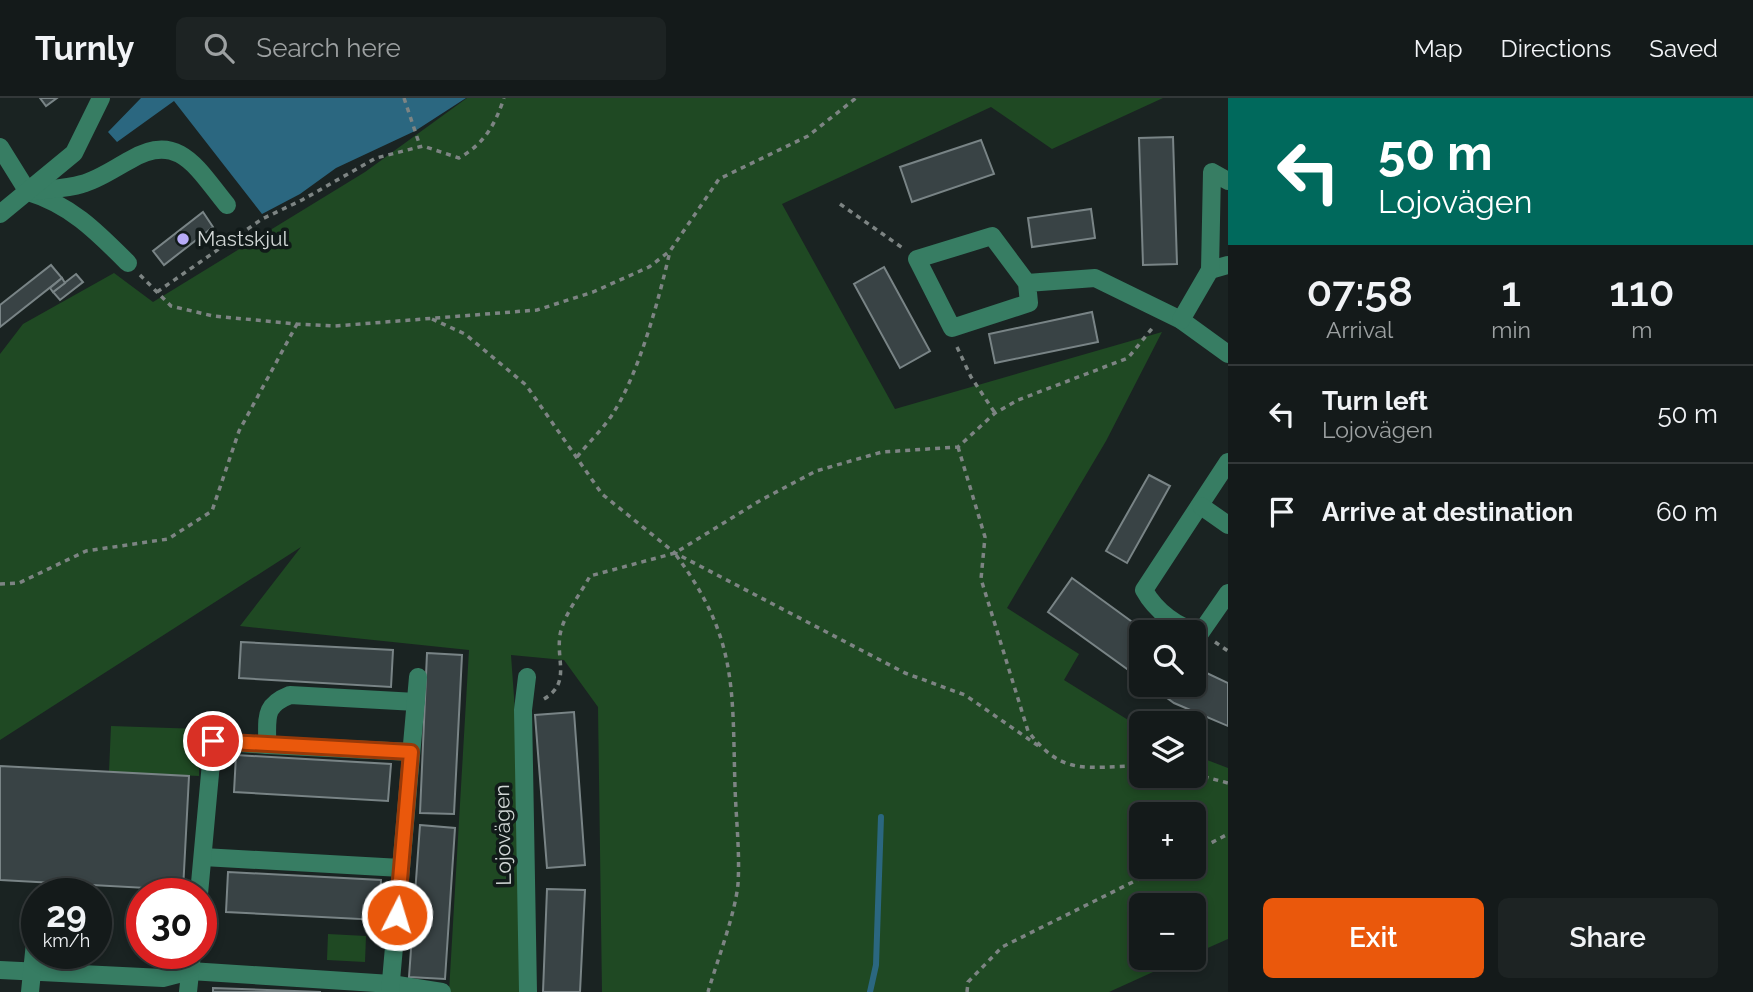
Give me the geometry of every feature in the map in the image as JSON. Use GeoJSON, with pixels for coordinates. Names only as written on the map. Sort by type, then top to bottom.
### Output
{"type":"FeatureCollection","features":[{"type":"Feature","properties":{"kind":"street"},"geometry":{"type":"LineString","coordinates":[[0,214],[74,153],[101,98]]}},
{"type":"Feature","properties":{"kind":"street"},"geometry":{"type":"LineString","coordinates":[[0,147],[28,191],[52,199],[78,214],[128,263]]}},
{"type":"Feature","properties":{"kind":"street"},"geometry":{"type":"LineString","coordinates":[[28,191],[82,184],[142,152],[159,148],[171,149],[191,161],[227,205]]}},
{"type":"Feature","properties":{"kind":"street"},"geometry":{"type":"LineString","coordinates":[[1181,320],[1210,270],[1212,172],[1228,181]]}},
{"type":"Feature","properties":{"kind":"street"},"geometry":{"type":"LineString","coordinates":[[992,236],[1027,283],[1029,303],[952,328],[917,258],[992,236]]}},
{"type":"Feature","properties":{"kind":"street"},"geometry":{"type":"LineString","coordinates":[[1210,270],[1228,265]]}},
{"type":"Feature","properties":{"kind":"street"},"geometry":{"type":"LineString","coordinates":[[1027,283],[1095,278],[1181,320],[1228,354]]}},
{"type":"Feature","properties":{"kind":"street"},"geometry":{"type":"LineString","coordinates":[[1228,462],[1144,590],[1151,603],[1186,630],[1200,632],[1228,593]]}},
{"type":"Feature","properties":{"kind":"street"},"geometry":{"type":"LineString","coordinates":[[1201,506],[1228,525]]}},
{"type":"Feature","properties":{"kind":"street"},"geometry":{"type":"LineString","coordinates":[[390,988],[418,677]]}},
{"type":"Feature","properties":{"kind":"street","name":"Lojovägen"},"geometry":{"type":"LineString","coordinates":[[527,677],[523,710],[528,992]]}},
{"type":"Feature","properties":{"kind":"street"},"geometry":{"type":"LineString","coordinates":[[267,745],[268,710],[279,699],[290,695],[415,702]]}},
{"type":"Feature","properties":{"kind":"street"},"geometry":{"type":"LineString","coordinates":[[201,878],[213,741],[411,752]]}},
{"type":"Feature","properties":{"kind":"street"},"geometry":{"type":"LineString","coordinates":[[203,857],[401,868]]}},
{"type":"Feature","properties":{"kind":"street"},"geometry":{"type":"LineString","coordinates":[[217,965],[390,988],[442,992]]}},
{"type":"Feature","properties":{"kind":"street"},"geometry":{"type":"LineString","coordinates":[[0,970],[165,985],[183,969]]}},
{"type":"Feature","properties":{"kind":"street"},"geometry":{"type":"LineString","coordinates":[[188,992],[190,969]]}},
{"type":"Feature","properties":{"kind":"street"},"geometry":{"type":"LineString","coordinates":[[30,992],[31,971]]}},
{"type":"Feature","properties":{"kind":"path"},"geometry":{"type":"LineString","coordinates":[[404,98],[422,146]]}},
{"type":"Feature","properties":{"kind":"path"},"geometry":{"type":"LineString","coordinates":[[157,292],[262,219],[302,200],[376,158],[422,146],[459,158],[475,149],[495,124],[504,98]]}},
{"type":"Feature","properties":{"kind":"path"},"geometry":{"type":"LineString","coordinates":[[128,263],[171,306],[213,316],[335,326],[537,310],[593,292],[649,267],[670,251],[719,179],[808,135],[856,98]]}},
{"type":"Feature","properties":{"kind":"path"},"geometry":{"type":"LineString","coordinates":[[840,204],[917,258]]}},
{"type":"Feature","properties":{"kind":"path"},"geometry":{"type":"LineString","coordinates":[[577,457],[612,414],[626,388],[659,298],[670,251]]}},
{"type":"Feature","properties":{"kind":"path"},"geometry":{"type":"LineString","coordinates":[[523,710],[557,690],[562,679],[560,634],[590,576],[675,553],[761,500],[816,471],[882,452],[958,447],[995,413],[1018,400],[1128,358],[1162,313]]}},
{"type":"Feature","properties":{"kind":"path"},"geometry":{"type":"LineString","coordinates":[[432,319],[465,334],[526,385],[602,494],[675,553],[905,673],[965,695],[1040,747],[1061,765],[1129,766]]}},
{"type":"Feature","properties":{"kind":"path"},"geometry":{"type":"LineString","coordinates":[[0,584],[19,583],[86,551],[168,539],[212,511],[239,430],[297,324]]}},
{"type":"Feature","properties":{"kind":"path"},"geometry":{"type":"LineString","coordinates":[[952,328],[958,354],[995,413]]}},
{"type":"Feature","properties":{"kind":"path"},"geometry":{"type":"LineString","coordinates":[[958,447],[985,537],[981,579],[1028,731],[1040,747]]}},
{"type":"Feature","properties":{"kind":"path"},"geometry":{"type":"LineString","coordinates":[[675,553],[696,582],[721,633],[729,657],[732,693],[738,885],[708,992]]}},
{"type":"Feature","properties":{"kind":"path"},"geometry":{"type":"LineString","coordinates":[[1206,777],[1228,783]]}},
{"type":"Feature","properties":{"kind":"path"},"geometry":{"type":"LineString","coordinates":[[1206,846],[1228,834]]}},
{"type":"Feature","properties":{"kind":"path"},"geometry":{"type":"LineString","coordinates":[[967,992],[968,982],[1002,947],[1140,879]]}},
{"type":"Feature","properties":{"kind":"green space"},"geometry":{"type":"Polygon","coordinates":[[[467,98],[1163,98],[1052,149],[991,107],[782,204],[895,409],[1162,332],[1106,441],[1007,608],[1079,654],[1064,680],[1129,721],[1129,788],[1206,788],[1206,760],[1228,768],[1228,939],[1206,949],[1206,893],[1129,893],[1129,970],[1157,970],[1109,992],[602,992],[598,707],[564,660],[511,655],[519,767],[520,992],[449,992],[469,650],[240,626],[301,547],[0,740],[0,354],[23,324],[114,273],[153,302],[365,172],[467,98]]]}},
{"type":"Feature","properties":{"kind":"green space"},"geometry":{"type":"Polygon","coordinates":[[[111,726],[200,729],[199,776],[109,772],[111,726]]]}},
{"type":"Feature","properties":{"kind":"green space"},"geometry":{"type":"Polygon","coordinates":[[[328,934],[366,936],[365,962],[327,960],[328,934]]]}},
{"type":"Feature","properties":{"kind":"water"},"geometry":{"type":"Polygon","coordinates":[[[141,98],[466,98],[415,131],[336,168],[300,194],[262,214],[174,101],[117,142],[108,132],[141,98]]]}},
{"type":"Feature","properties":{"kind":"building"},"geometry":{"type":"Polygon","coordinates":[[[40,98],[57,98],[46,106],[40,98]]]}},
{"type":"Feature","properties":{"kind":"building"},"geometry":{"type":"Polygon","coordinates":[[[1173,137],[1177,264],[1143,265],[1139,138],[1173,137]]]}},
{"type":"Feature","properties":{"kind":"building"},"geometry":{"type":"Polygon","coordinates":[[[981,140],[994,174],[912,202],[900,167],[981,140]]]}},
{"type":"Feature","properties":{"kind":"building"},"geometry":{"type":"Polygon","coordinates":[[[1091,209],[1095,238],[1032,247],[1028,218],[1091,209]]]}},
{"type":"Feature","properties":{"kind":"building","name":"Mastskjul"},"geometry":{"type":"Polygon","coordinates":[[[203,212],[213,227],[164,265],[153,251],[203,212]]]}},
{"type":"Feature","properties":{"kind":"building"},"geometry":{"type":"Polygon","coordinates":[[[51,265],[62,278],[0,327],[0,305],[51,265]]]}},
{"type":"Feature","properties":{"kind":"building"},"geometry":{"type":"Polygon","coordinates":[[[884,267],[930,351],[900,368],[854,284],[884,267]]]}},
{"type":"Feature","properties":{"kind":"building"},"geometry":{"type":"Polygon","coordinates":[[[76,274],[83,282],[60,300],[53,292],[76,274]]]}},
{"type":"Feature","properties":{"kind":"building"},"geometry":{"type":"Polygon","coordinates":[[[62,278],[65,283],[53,292],[50,288],[62,278]]]}},
{"type":"Feature","properties":{"kind":"building"},"geometry":{"type":"Polygon","coordinates":[[[1092,312],[1098,342],[995,363],[989,334],[1092,312]]]}},
{"type":"Feature","properties":{"kind":"building"},"geometry":{"type":"Polygon","coordinates":[[[1149,475],[1170,486],[1127,563],[1106,551],[1149,475]]]}},
{"type":"Feature","properties":{"kind":"building"},"geometry":{"type":"Polygon","coordinates":[[[1072,578],[1130,620],[1129,670],[1048,612],[1072,578]]]}},
{"type":"Feature","properties":{"kind":"building"},"geometry":{"type":"Polygon","coordinates":[[[241,642],[393,650],[391,687],[239,678],[241,642]]]}},
{"type":"Feature","properties":{"kind":"building"},"geometry":{"type":"Polygon","coordinates":[[[427,653],[462,655],[454,814],[420,813],[427,653]]]}},
{"type":"Feature","properties":{"kind":"building"},"geometry":{"type":"Polygon","coordinates":[[[1206,673],[1228,683],[1228,726],[1206,717],[1206,711],[1193,711],[1166,697],[1206,697],[1206,673]]]}},
{"type":"Feature","properties":{"kind":"building"},"geometry":{"type":"Polygon","coordinates":[[[574,712],[585,865],[547,868],[535,715],[574,712]]]}},
{"type":"Feature","properties":{"kind":"building"},"geometry":{"type":"Polygon","coordinates":[[[236,755],[391,764],[388,801],[234,792],[236,755]]]}},
{"type":"Feature","properties":{"kind":"building"},"geometry":{"type":"Polygon","coordinates":[[[0,766],[189,776],[184,878],[126,878],[126,887],[112,886],[112,878],[0,880],[0,766]]]}},
{"type":"Feature","properties":{"kind":"building"},"geometry":{"type":"Polygon","coordinates":[[[420,825],[455,828],[445,979],[409,977],[420,825]]]}},
{"type":"Feature","properties":{"kind":"building"},"geometry":{"type":"Polygon","coordinates":[[[228,872],[381,880],[379,920],[226,912],[228,872]]]}},
{"type":"Feature","properties":{"kind":"building"},"geometry":{"type":"Polygon","coordinates":[[[547,889],[585,890],[580,992],[543,992],[547,889]]]}},
{"type":"Feature","properties":{"kind":"building"},"geometry":{"type":"Polygon","coordinates":[[[213,988],[321,992],[213,992],[213,988]]]}},
{"type":"Feature","properties":{"kind":"waterway"},"geometry":{"type":"LineString","coordinates":[[870,992],[876,965],[881,817]]}},
{"type":"Feature","properties":{"kind":"place","name":"Mastskjul"},"geometry":{"type":"Point","coordinates":[183,239]}},
{"type":"Feature","properties":{"kind":"route"},"geometry":{"type":"LineString","coordinates":[[213,741],[411,752],[397,915]]}}]}
